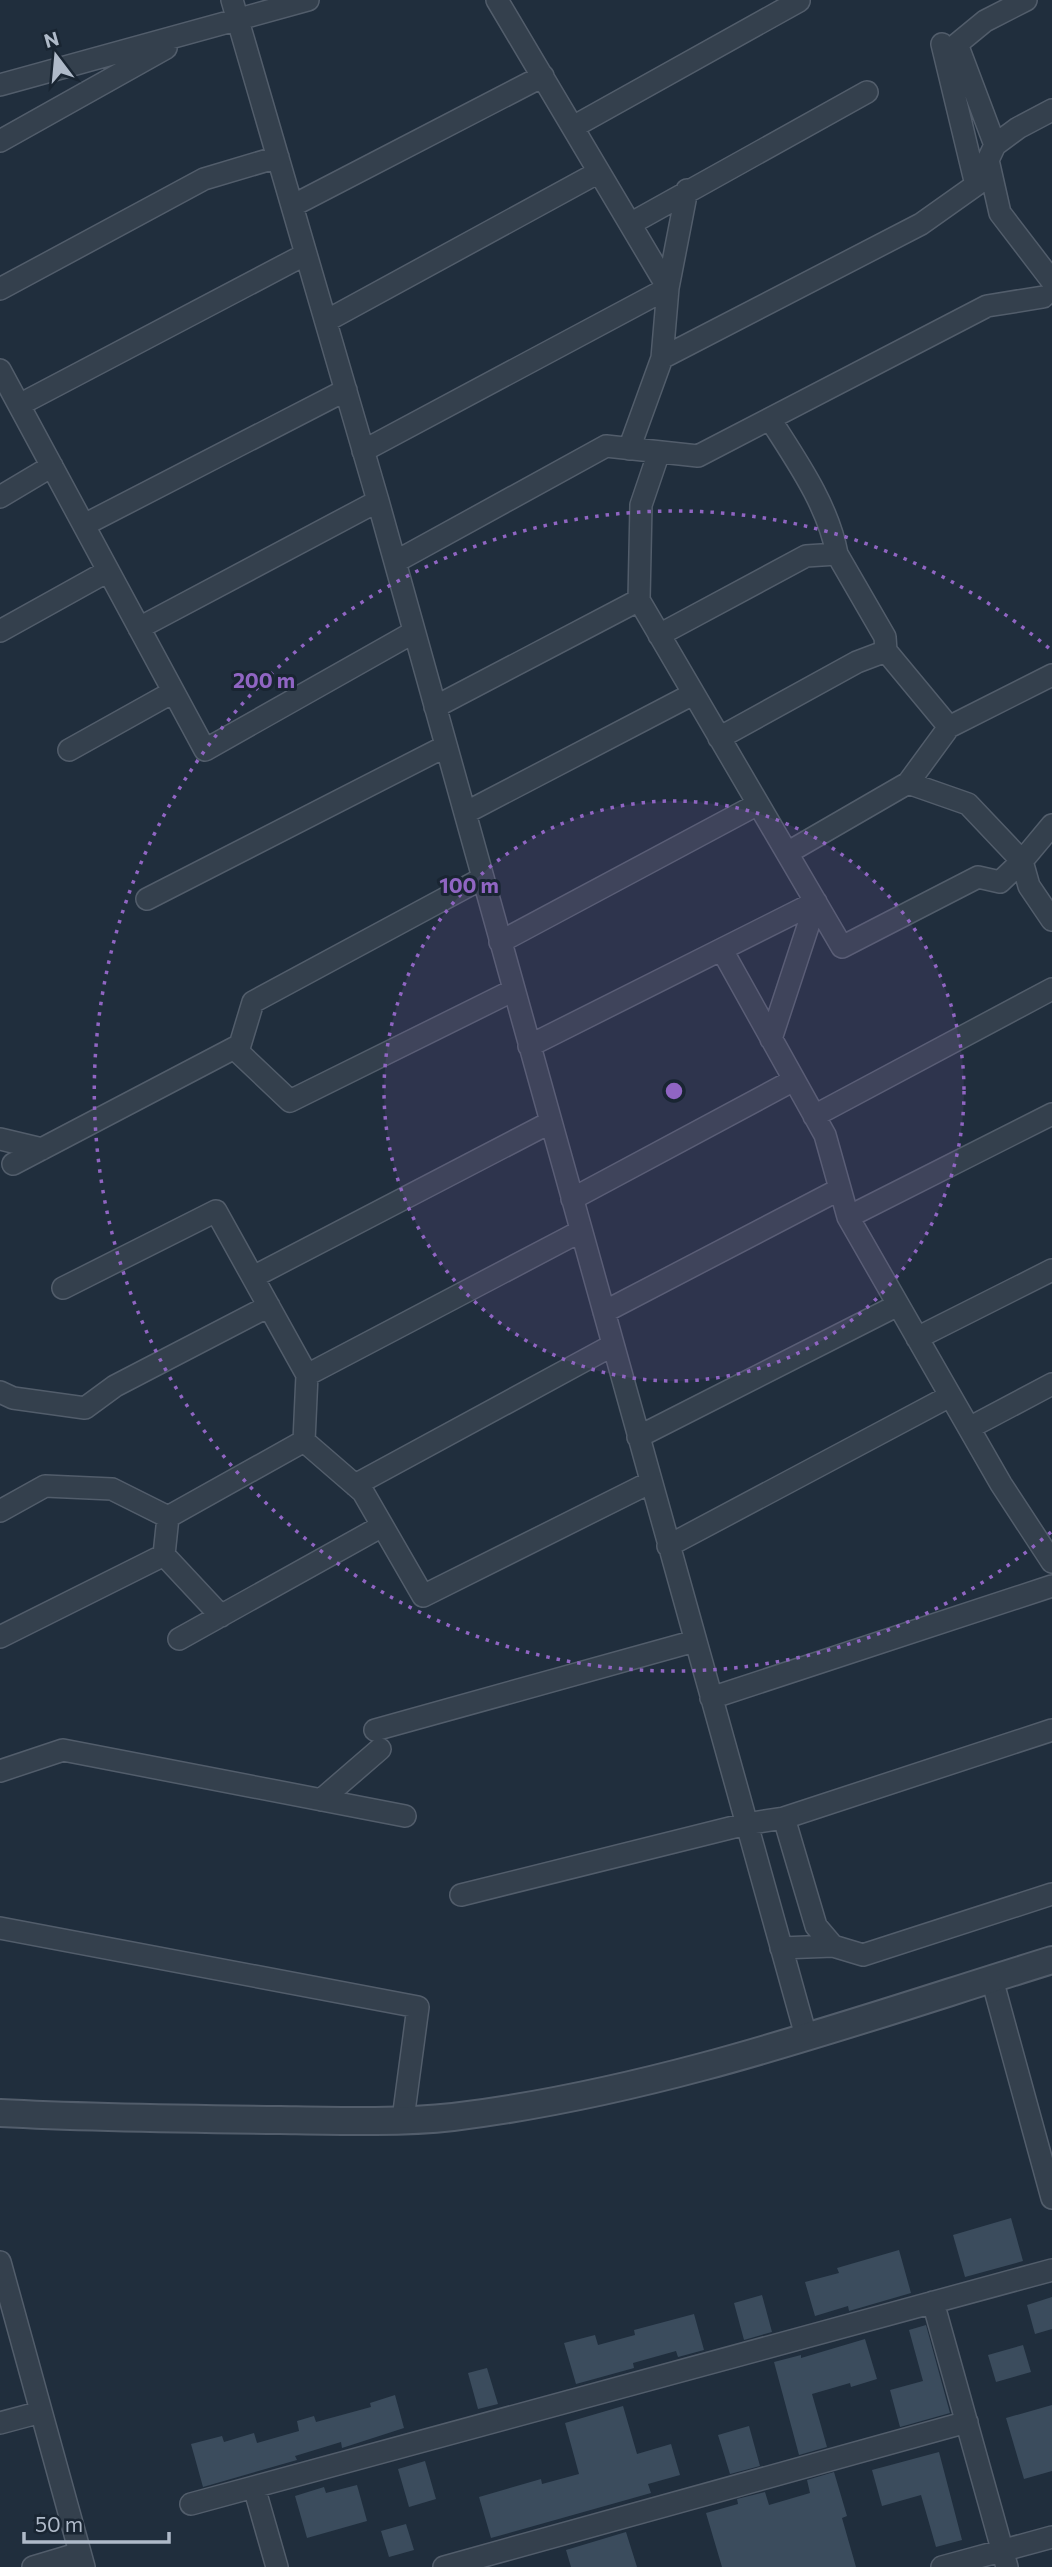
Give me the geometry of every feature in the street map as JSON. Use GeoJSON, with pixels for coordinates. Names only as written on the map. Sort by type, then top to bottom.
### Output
{"type":"FeatureCollection","features":[{"type":"Feature","properties":{"kind":"street"},"geometry":{"type":"LineString","coordinates":[[0,141],[235,10],[308,0]]}},
{"type":"Feature","properties":{"kind":"street"},"geometry":{"type":"LineString","coordinates":[[498,0],[668,288]]}},
{"type":"Feature","properties":{"kind":"street"},"geometry":{"type":"LineString","coordinates":[[995,145],[957,44],[985,21],[1026,0]]}},
{"type":"Feature","properties":{"kind":"street"},"geometry":{"type":"LineString","coordinates":[[573,127],[799,1]]}},
{"type":"Feature","properties":{"kind":"street"},"geometry":{"type":"LineString","coordinates":[[235,10],[395,562],[806,2036]]}},
{"type":"Feature","properties":{"kind":"street"},"geometry":{"type":"LineString","coordinates":[[0,85],[195,32]]}},
{"type":"Feature","properties":{"kind":"street"},"geometry":{"type":"LineString","coordinates":[[662,358],[921,224],[976,185],[942,44]]}},
{"type":"Feature","properties":{"kind":"street"},"geometry":{"type":"LineString","coordinates":[[292,206],[543,76]]}},
{"type":"Feature","properties":{"kind":"street"},"geometry":{"type":"LineString","coordinates":[[630,224],[867,92]]}},
{"type":"Feature","properties":{"kind":"street"},"geometry":{"type":"LineString","coordinates":[[395,562],[606,446],[698,456],[987,306],[1050,294],[1000,213],[988,160],[995,145],[1018,128],[1052,110]]}},
{"type":"Feature","properties":{"kind":"street"},"geometry":{"type":"LineString","coordinates":[[0,289],[204,179],[278,157]]}},
{"type":"Feature","properties":{"kind":"street"},"geometry":{"type":"LineString","coordinates":[[326,321],[599,172]]}},
{"type":"Feature","properties":{"kind":"street"},"geometry":{"type":"LineString","coordinates":[[629,449],[662,358],[668,288],[687,190]]}},
{"type":"Feature","properties":{"kind":"street"},"geometry":{"type":"LineString","coordinates":[[19,405],[306,254]]}},
{"type":"Feature","properties":{"kind":"street"},"geometry":{"type":"LineString","coordinates":[[363,451],[668,288]]}},
{"type":"Feature","properties":{"kind":"street"},"geometry":{"type":"LineString","coordinates":[[0,370],[205,750],[414,632]]}},
{"type":"Feature","properties":{"kind":"street"},"geometry":{"type":"LineString","coordinates":[[84,525],[345,390]]}},
{"type":"Feature","properties":{"kind":"street"},"geometry":{"type":"LineString","coordinates":[[770,419],[807,478],[834,538],[837,554],[885,637],[886,651],[949,727]]}},
{"type":"Feature","properties":{"kind":"street"},"geometry":{"type":"LineString","coordinates":[[659,452],[641,505],[639,600],[842,947],[978,877],[1000,881],[1052,825]]}},
{"type":"Feature","properties":{"kind":"street"},"geometry":{"type":"LineString","coordinates":[[0,497],[52,466]]}},
{"type":"Feature","properties":{"kind":"street"},"geometry":{"type":"LineString","coordinates":[[139,628],[378,502]]}},
{"type":"Feature","properties":{"kind":"street"},"geometry":{"type":"LineString","coordinates":[[659,635],[806,556],[837,554]]}},
{"type":"Feature","properties":{"kind":"street"},"geometry":{"type":"LineString","coordinates":[[0,631],[108,571]]}},
{"type":"Feature","properties":{"kind":"street"},"geometry":{"type":"LineString","coordinates":[[435,707],[639,600]]}},
{"type":"Feature","properties":{"kind":"street"},"geometry":{"type":"LineString","coordinates":[[719,737],[857,662],[886,651]]}},
{"type":"Feature","properties":{"kind":"street"},"geometry":{"type":"LineString","coordinates":[[786,852],[908,783],[949,727],[1052,675]]}},
{"type":"Feature","properties":{"kind":"street"},"geometry":{"type":"LineString","coordinates":[[69,750],[173,692]]}},
{"type":"Feature","properties":{"kind":"street"},"geometry":{"type":"LineString","coordinates":[[465,813],[693,694]]}},
{"type":"Feature","properties":{"kind":"street"},"geometry":{"type":"LineString","coordinates":[[147,899],[446,746]]}},
{"type":"Feature","properties":{"kind":"street"},"geometry":{"type":"LineString","coordinates":[[908,783],[968,804],[1022,860],[1029,886],[1052,920]]}},
{"type":"Feature","properties":{"kind":"street"},"geometry":{"type":"LineString","coordinates":[[500,942],[758,804]]}},
{"type":"Feature","properties":{"kind":"street"},"geometry":{"type":"LineString","coordinates":[[13,1164],[240,1045],[253,1002],[483,878]]}},
{"type":"Feature","properties":{"kind":"street"},"geometry":{"type":"LineString","coordinates":[[529,1046],[816,902]]}},
{"type":"Feature","properties":{"kind":"street"},"geometry":{"type":"LineString","coordinates":[[771,1039],[816,902]]}},
{"type":"Feature","properties":{"kind":"street"},"geometry":{"type":"LineString","coordinates":[[722,950],[825,1135],[848,1217],[1001,1484],[1052,1562]]}},
{"type":"Feature","properties":{"kind":"street"},"geometry":{"type":"LineString","coordinates":[[814,1116],[1052,989]]}},
{"type":"Feature","properties":{"kind":"street"},"geometry":{"type":"LineString","coordinates":[[234,1048],[290,1101],[514,990]]}},
{"type":"Feature","properties":{"kind":"street"},"geometry":{"type":"LineString","coordinates":[[572,1199],[794,1080]]}},
{"type":"Feature","properties":{"kind":"street"},"geometry":{"type":"LineString","coordinates":[[848,1217],[1052,1114]]}},
{"type":"Feature","properties":{"kind":"street"},"geometry":{"type":"LineString","coordinates":[[253,1277],[551,1122]]}},
{"type":"Feature","properties":{"kind":"street"},"geometry":{"type":"LineString","coordinates":[[0,1139],[42,1149]]}},
{"type":"Feature","properties":{"kind":"street"},"geometry":{"type":"LineString","coordinates":[[604,1312],[840,1189]]}},
{"type":"Feature","properties":{"kind":"street"},"geometry":{"type":"LineString","coordinates":[[63,1289],[216,1211],[307,1375],[304,1441]]}},
{"type":"Feature","properties":{"kind":"street"},"geometry":{"type":"LineString","coordinates":[[307,1375],[581,1231]]}},
{"type":"Feature","properties":{"kind":"street"},"geometry":{"type":"LineString","coordinates":[[917,1338],[1052,1270]]}},
{"type":"Feature","properties":{"kind":"street"},"geometry":{"type":"LineString","coordinates":[[638,1437],[898,1305]]}},
{"type":"Feature","properties":{"kind":"street"},"geometry":{"type":"LineString","coordinates":[[0,1392],[13,1398],[85,1408],[115,1386],[269,1306]]}},
{"type":"Feature","properties":{"kind":"street"},"geometry":{"type":"LineString","coordinates":[[355,1485],[613,1345]]}},
{"type":"Feature","properties":{"kind":"street"},"geometry":{"type":"LineString","coordinates":[[969,1429],[1052,1384]]}},
{"type":"Feature","properties":{"kind":"street"},"geometry":{"type":"LineString","coordinates":[[668,1546],[950,1396]]}},
{"type":"Feature","properties":{"kind":"street"},"geometry":{"type":"LineString","coordinates":[[304,1441],[363,1492],[423,1596],[651,1482]]}},
{"type":"Feature","properties":{"kind":"street"},"geometry":{"type":"LineString","coordinates":[[168,1517],[304,1441]]}},
{"type":"Feature","properties":{"kind":"street"},"geometry":{"type":"LineString","coordinates":[[0,1511],[45,1486],[112,1489],[168,1517]]}},
{"type":"Feature","properties":{"kind":"street"},"geometry":{"type":"LineString","coordinates":[[168,1517],[164,1555],[221,1615]]}},
{"type":"Feature","properties":{"kind":"street"},"geometry":{"type":"LineString","coordinates":[[179,1639],[382,1526]]}},
{"type":"Feature","properties":{"kind":"street"},"geometry":{"type":"LineString","coordinates":[[0,1637],[164,1555]]}},
{"type":"Feature","properties":{"kind":"street"},"geometry":{"type":"LineString","coordinates":[[711,1698],[1052,1586]]}},
{"type":"Feature","properties":{"kind":"street"},"geometry":{"type":"LineString","coordinates":[[321,1800],[377,1740],[695,1641]]}},
{"type":"Feature","properties":{"kind":"street"},"geometry":{"type":"LineString","coordinates":[[461,1895],[746,1824],[784,1818],[1052,1730]]}},
{"type":"Feature","properties":{"kind":"street"},"geometry":{"type":"LineString","coordinates":[[0,1771],[62,1750],[405,1816]]}},
{"type":"Feature","properties":{"kind":"street"},"geometry":{"type":"LineString","coordinates":[[784,1818],[816,1926],[833,1946]]}},
{"type":"Feature","properties":{"kind":"street"},"geometry":{"type":"LineString","coordinates":[[781,1948],[833,1946],[863,1955],[1052,1894]]}},
{"type":"Feature","properties":{"kind":"street"},"geometry":{"type":"LineString","coordinates":[[0,1928],[418,2007],[403,2119]]}},
{"type":"Feature","properties":{"kind":"street"},"geometry":{"type":"LineString","coordinates":[[0,2113],[117,2119],[345,2121],[450,2117],[562,2101],[687,2073],[1052,1960]]}},
{"type":"Feature","properties":{"kind":"street"},"geometry":{"type":"LineString","coordinates":[[992,1979],[1052,2198]]}},
{"type":"Feature","properties":{"kind":"street"},"geometry":{"type":"LineString","coordinates":[[1,2270],[82,2560],[33,2567]]}},
{"type":"Feature","properties":{"kind":"street"},"geometry":{"type":"LineString","coordinates":[[191,2504],[1052,2270]]}},
{"type":"Feature","properties":{"kind":"street"},"geometry":{"type":"LineString","coordinates":[[933,2302],[1005,2559]]}},
{"type":"Feature","properties":{"kind":"street"},"geometry":{"type":"LineString","coordinates":[[0,2423],[41,2412]]}},
{"type":"Feature","properties":{"kind":"street"},"geometry":{"type":"LineString","coordinates":[[444,2567],[967,2422]]}},
{"type":"Feature","properties":{"kind":"street"},"geometry":{"type":"LineString","coordinates":[[254,2487],[277,2567]]}},
{"type":"Feature","properties":{"kind":"street"},"geometry":{"type":"LineString","coordinates":[[942,2567],[1005,2559],[1052,2537]]}},
{"type":"Feature","properties":{"kind":"building"},"geometry":{"type":"Polygon","coordinates":[[[1011,2218],[1023,2261],[965,2277],[953,2235],[1011,2218]]]}},
{"type":"Feature","properties":{"kind":"building"},"geometry":{"type":"Polygon","coordinates":[[[899,2250],[911,2293],[849,2311],[848,2306],[815,2316],[805,2282],[839,2273],[837,2268],[899,2250]]]}},
{"type":"Feature","properties":{"kind":"building"},"geometry":{"type":"Polygon","coordinates":[[[762,2295],[772,2332],[744,2340],[734,2303],[762,2295]]]}},
{"type":"Feature","properties":{"kind":"building"},"geometry":{"type":"Polygon","coordinates":[[[1052,2297],[1052,2329],[1035,2334],[1027,2305],[1052,2297]]]}},
{"type":"Feature","properties":{"kind":"building"},"geometry":{"type":"Polygon","coordinates":[[[694,2314],[704,2350],[678,2357],[676,2351],[633,2363],[634,2368],[576,2384],[564,2343],[595,2335],[598,2345],[635,2335],[634,2330],[694,2314]]]}},
{"type":"Feature","properties":{"kind":"building"},"geometry":{"type":"Polygon","coordinates":[[[926,2325],[950,2413],[900,2427],[890,2390],[923,2381],[909,2330],[926,2325]]]}},
{"type":"Feature","properties":{"kind":"building"},"geometry":{"type":"Polygon","coordinates":[[[865,2339],[877,2379],[851,2387],[850,2383],[812,2394],[827,2447],[799,2455],[774,2362],[801,2355],[801,2358],[865,2339]]]}},
{"type":"Feature","properties":{"kind":"building"},"geometry":{"type":"Polygon","coordinates":[[[1023,2345],[1031,2372],[996,2382],[988,2355],[1023,2345]]]}},
{"type":"Feature","properties":{"kind":"building"},"geometry":{"type":"Polygon","coordinates":[[[487,2368],[498,2404],[478,2409],[468,2373],[487,2368]]]}},
{"type":"Feature","properties":{"kind":"building"},"geometry":{"type":"Polygon","coordinates":[[[395,2395],[404,2428],[342,2448],[341,2442],[295,2456],[297,2460],[203,2487],[191,2444],[222,2436],[224,2442],[254,2433],[257,2443],[299,2431],[297,2421],[314,2416],[316,2422],[371,2407],[370,2403],[395,2395]]]}},
{"type":"Feature","properties":{"kind":"building"},"geometry":{"type":"Polygon","coordinates":[[[1052,2405],[1052,2471],[1024,2479],[1006,2418],[1052,2405]]]}},
{"type":"Feature","properties":{"kind":"building"},"geometry":{"type":"Polygon","coordinates":[[[623,2406],[637,2454],[671,2444],[680,2475],[648,2484],[651,2493],[491,2538],[479,2497],[541,2479],[542,2484],[579,2474],[565,2423],[623,2406]]]}},
{"type":"Feature","properties":{"kind":"building"},"geometry":{"type":"Polygon","coordinates":[[[749,2426],[760,2466],[730,2474],[718,2435],[749,2426]]]}},
{"type":"Feature","properties":{"kind":"building"},"geometry":{"type":"Polygon","coordinates":[[[939,2452],[962,2540],[936,2547],[921,2495],[882,2506],[872,2470],[939,2452]]]}},
{"type":"Feature","properties":{"kind":"building"},"geometry":{"type":"Polygon","coordinates":[[[425,2461],[436,2499],[409,2507],[398,2469],[425,2461]]]}},
{"type":"Feature","properties":{"kind":"building"},"geometry":{"type":"Polygon","coordinates":[[[834,2472],[847,2516],[842,2518],[856,2567],[722,2567],[706,2513],[738,2504],[737,2499],[765,2492],[769,2505],[810,2493],[807,2480],[834,2472]]]}},
{"type":"Feature","properties":{"kind":"building"},"geometry":{"type":"Polygon","coordinates":[[[357,2485],[367,2521],[307,2538],[295,2496],[324,2487],[326,2493],[357,2485]]]}},
{"type":"Feature","properties":{"kind":"building"},"geometry":{"type":"Polygon","coordinates":[[[406,2524],[414,2550],[389,2557],[381,2531],[406,2524]]]}},
{"type":"Feature","properties":{"kind":"building"},"geometry":{"type":"Polygon","coordinates":[[[626,2532],[637,2567],[571,2567],[566,2550],[626,2532]]]}}]}
